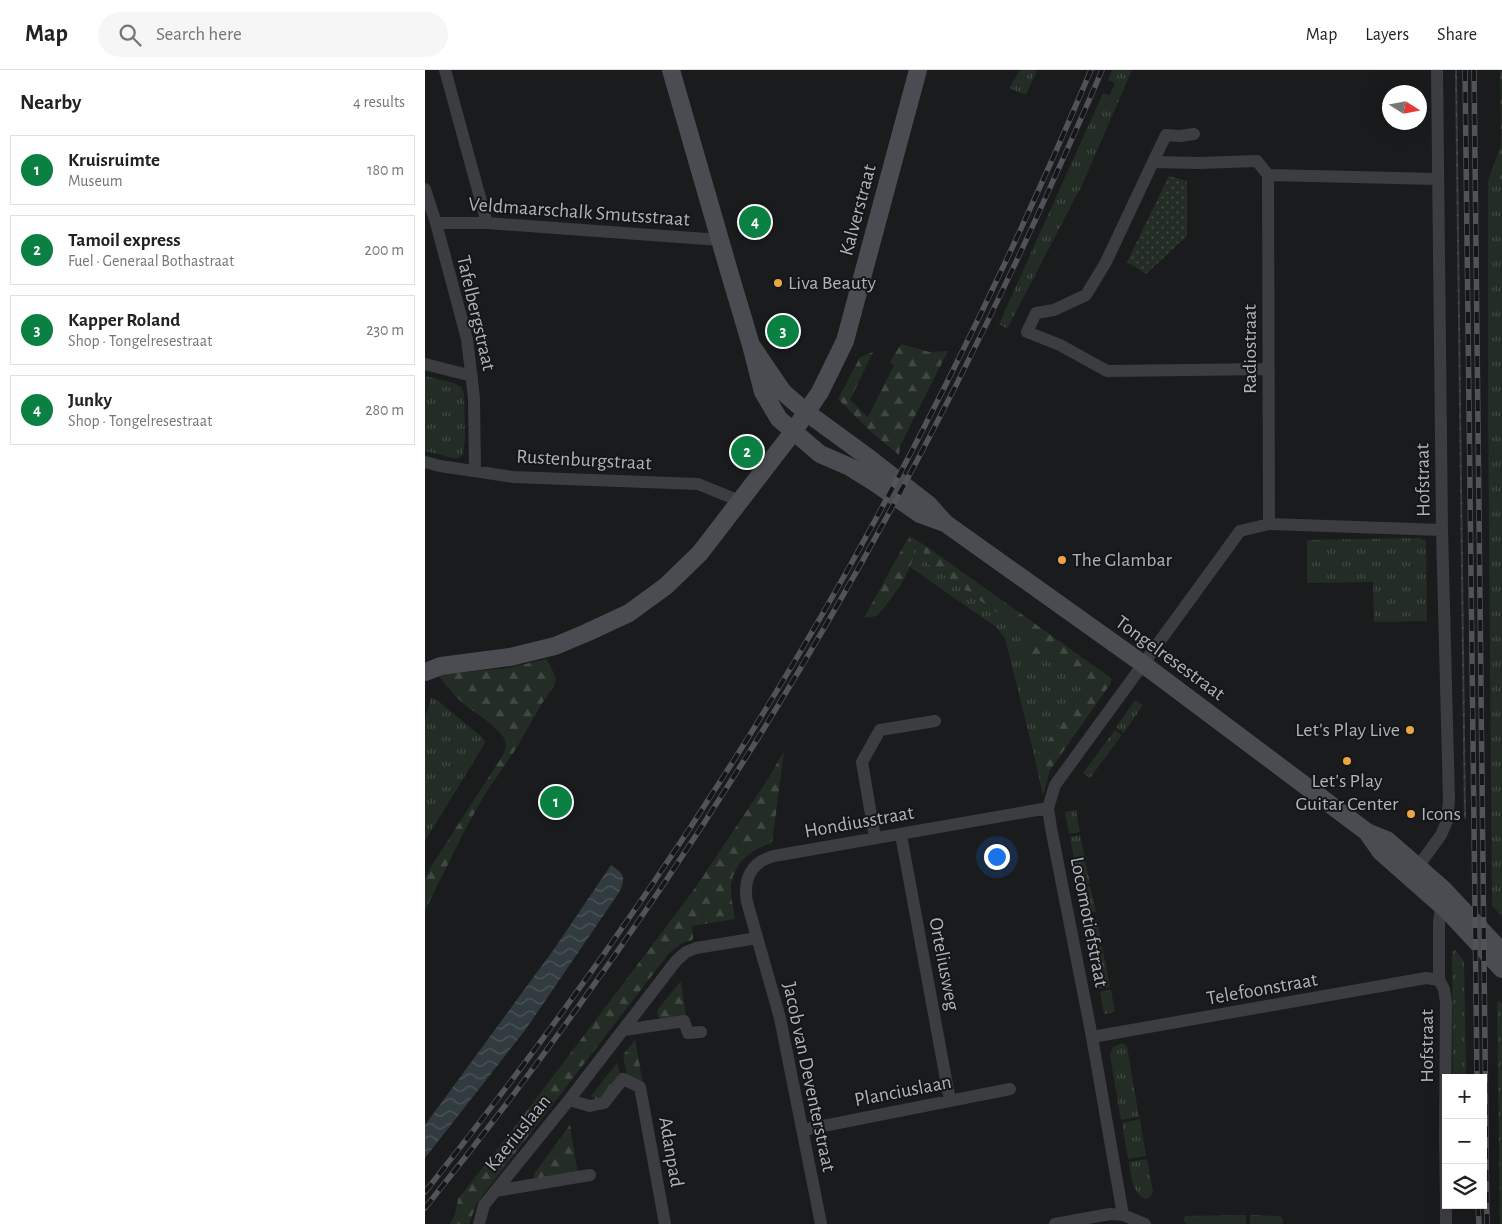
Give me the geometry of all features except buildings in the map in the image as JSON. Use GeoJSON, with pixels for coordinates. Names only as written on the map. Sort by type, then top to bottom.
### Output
{"type":"FeatureCollection","features":[{"type":"Feature","properties":{"kind":"main road","name":"Tongelresestraat"},"geometry":{"type":"LineString","coordinates":[[671,70],[763,392],[779,419],[820,454],[850,467],[921,514],[945,523]]}},
{"type":"Feature","properties":{"kind":"main road","name":"Kalverstraat"},"geometry":{"type":"LineString","coordinates":[[425,672],[441,666],[510,656],[555,646],[586,633],[629,613],[666,586],[700,553],[793,432],[820,392],[845,342],[918,70]]}},
{"type":"Feature","properties":{"kind":"main road","name":"Tongelresestraat"},"geometry":{"type":"LineString","coordinates":[[751,345],[783,392],[806,412],[928,504],[945,523],[1143,664],[1367,832],[1381,852],[1414,872],[1502,952]]}},
{"type":"Feature","properties":{"kind":"main road","name":"Tongelresestraat"},"geometry":{"type":"LineString","coordinates":[[1442,897],[1502,969]]}},
{"type":"Feature","properties":{"kind":"street"},"geometry":{"type":"LineString","coordinates":[[445,70],[487,224]]}},
{"type":"Feature","properties":{"kind":"street","name":"Hofstraat"},"geometry":{"type":"LineString","coordinates":[[1414,872],[1441,835],[1447,821],[1448,807],[1442,530],[1437,70]]}},
{"type":"Feature","properties":{"kind":"street"},"geometry":{"type":"LineString","coordinates":[[1194,134],[1166,135],[1106,262],[1086,295],[1054,310],[1037,313],[1027,332],[1060,345],[1107,371],[1269,369]]}},
{"type":"Feature","properties":{"kind":"street"},"geometry":{"type":"LineString","coordinates":[[1153,162],[1257,161],[1269,175],[1437,179]]}},
{"type":"Feature","properties":{"kind":"street","name":"Radiostraat"},"geometry":{"type":"LineString","coordinates":[[1269,175],[1269,524]]}},
{"type":"Feature","properties":{"kind":"street","name":"Tafelbergstraat"},"geometry":{"type":"LineString","coordinates":[[425,189],[467,339],[475,398],[475,471]]}},
{"type":"Feature","properties":{"kind":"street","name":"Veldmaarschalk Smutsstraat"},"geometry":{"type":"LineString","coordinates":[[436,224],[487,224],[720,240]]}},
{"type":"Feature","properties":{"kind":"street"},"geometry":{"type":"LineString","coordinates":[[425,364],[472,376]]}},
{"type":"Feature","properties":{"kind":"street","name":"Rustenburgstraat"},"geometry":{"type":"LineString","coordinates":[[425,462],[513,477],[698,484],[740,501]]}},
{"type":"Feature","properties":{"kind":"street"},"geometry":{"type":"LineString","coordinates":[[1048,808],[1055,786],[1240,531],[1269,524],[1442,530]]}},
{"type":"Feature","properties":{"kind":"street"},"geometry":{"type":"LineString","coordinates":[[875,838],[863,762],[880,730],[935,721]]}},
{"type":"Feature","properties":{"kind":"street","name":"Hondiusstraat"},"geometry":{"type":"LineString","coordinates":[[757,938],[745,890],[757,863],[765,859],[1048,808]]}},
{"type":"Feature","properties":{"kind":"street","name":"Locomotiefstraat"},"geometry":{"type":"LineString","coordinates":[[1048,808],[1093,1036],[1123,1215]]}},
{"type":"Feature","properties":{"kind":"street","name":"Orteliusweg"},"geometry":{"type":"LineString","coordinates":[[901,835],[950,1101]]}},
{"type":"Feature","properties":{"kind":"street","name":"Hofstraat"},"geometry":{"type":"LineString","coordinates":[[1442,897],[1439,923],[1439,980],[1444,989],[1446,1002],[1446,1164]]}},
{"type":"Feature","properties":{"kind":"street","name":"Kaeriuslaan"},"geometry":{"type":"LineString","coordinates":[[479,1224],[484,1205],[624,1030],[676,960],[685,952],[697,948],[757,938]]}},
{"type":"Feature","properties":{"kind":"street","name":"Jacob van Deventerstraat"},"geometry":{"type":"LineString","coordinates":[[757,938],[780,1018],[821,1224]]}},
{"type":"Feature","properties":{"kind":"street","name":"Telefoonstraat"},"geometry":{"type":"LineString","coordinates":[[1093,1036],[1426,978],[1439,980]]}},
{"type":"Feature","properties":{"kind":"street"},"geometry":{"type":"LineString","coordinates":[[624,1030],[684,1021],[688,1034],[701,1032]]}},
{"type":"Feature","properties":{"kind":"street","name":"Kaeriuslaan"},"geometry":{"type":"LineString","coordinates":[[569,1100],[590,1106],[604,1103],[623,1079],[640,1087]]}},
{"type":"Feature","properties":{"kind":"street","name":"Adanpad"},"geometry":{"type":"LineString","coordinates":[[640,1087],[665,1224]]}},
{"type":"Feature","properties":{"kind":"street","name":"Planciuslaan"},"geometry":{"type":"LineString","coordinates":[[803,1130],[1010,1089]]}},
{"type":"Feature","properties":{"kind":"street","name":"Kaeriuslaan"},"geometry":{"type":"LineString","coordinates":[[496,1191],[590,1175]]}},
{"type":"Feature","properties":{"kind":"street","name":"Hofstraat"},"geometry":{"type":"LineString","coordinates":[[1446,1209],[1446,1224]]}},
{"type":"Feature","properties":{"kind":"street"},"geometry":{"type":"LineString","coordinates":[[1055,1224],[1110,1214],[1123,1215],[1145,1224]]}},
{"type":"Feature","properties":{"kind":"green space"},"geometry":{"type":"Polygon","coordinates":[[[1020,70],[1037,70],[1026,95],[1009,88],[1020,70]]]}},
{"type":"Feature","properties":{"kind":"green space"},"geometry":{"type":"Polygon","coordinates":[[[1112,70],[1132,70],[1083,183],[1007,329],[999,324],[1103,93],[1110,95],[1115,83],[1108,80],[1112,70]]]}},
{"type":"Feature","properties":{"kind":"green space"},"geometry":{"type":"Polygon","coordinates":[[[1500,70],[1502,70],[1502,181],[1488,181],[1501,145],[1500,70]]]}},
{"type":"Feature","properties":{"kind":"green space"},"geometry":{"type":"Polygon","coordinates":[[[1169,176],[1187,181],[1187,236],[1146,274],[1127,262],[1169,176]]]}},
{"type":"Feature","properties":{"kind":"green space"},"geometry":{"type":"Polygon","coordinates":[[[1488,181],[1502,181],[1502,916],[1492,906],[1488,181]]]}},
{"type":"Feature","properties":{"kind":"green space"},"geometry":{"type":"Polygon","coordinates":[[[901,344],[929,352],[948,351],[900,446],[899,455],[870,431],[838,399],[860,357],[873,352],[850,400],[868,417],[894,365],[890,362],[901,344]]]}},
{"type":"Feature","properties":{"kind":"green space"},"geometry":{"type":"Polygon","coordinates":[[[425,376],[454,383],[461,387],[464,393],[465,439],[463,455],[457,459],[425,451],[425,376]]]}},
{"type":"Feature","properties":{"kind":"green space"},"geometry":{"type":"Polygon","coordinates":[[[909,536],[926,546],[924,550],[927,563],[1030,636],[1022,652],[1030,667],[1032,668],[1042,653],[1046,651],[1052,653],[1091,681],[1035,759],[1005,638],[996,627],[910,567],[914,548],[909,536]]]}},
{"type":"Feature","properties":{"kind":"green space"},"geometry":{"type":"Polygon","coordinates":[[[909,536],[914,551],[910,567],[894,594],[877,616],[864,618],[909,536]]]}},
{"type":"Feature","properties":{"kind":"green space"},"geometry":{"type":"Polygon","coordinates":[[[1420,538],[1426,541],[1427,621],[1374,622],[1373,582],[1307,583],[1307,540],[1420,538]]]}},
{"type":"Feature","properties":{"kind":"green space"},"geometry":{"type":"Polygon","coordinates":[[[926,546],[1111,678],[1111,683],[1050,770],[1043,796],[1035,759],[1090,681],[1052,653],[1046,651],[1042,653],[1032,668],[1030,667],[1022,652],[1030,636],[927,563],[924,555],[926,546]]]}},
{"type":"Feature","properties":{"kind":"green space"},"geometry":{"type":"Polygon","coordinates":[[[547,659],[556,678],[554,686],[517,747],[485,794],[425,910],[425,878],[503,755],[506,747],[501,734],[460,701],[438,675],[508,668],[547,659]]]}},
{"type":"Feature","properties":{"kind":"green space"},"geometry":{"type":"Polygon","coordinates":[[[431,698],[437,700],[483,738],[485,743],[425,841],[425,718],[431,698]]]}},
{"type":"Feature","properties":{"kind":"green space"},"geometry":{"type":"Polygon","coordinates":[[[1135,700],[1143,705],[1124,733],[1116,727],[1135,700]]]}},
{"type":"Feature","properties":{"kind":"green space"},"geometry":{"type":"Polygon","coordinates":[[[1115,730],[1122,735],[1090,778],[1083,773],[1115,730]]]}},
{"type":"Feature","properties":{"kind":"green space"},"geometry":{"type":"Polygon","coordinates":[[[784,751],[772,843],[749,854],[738,866],[734,874],[731,898],[735,919],[692,926],[692,940],[682,943],[670,952],[483,1195],[476,1205],[469,1224],[450,1224],[455,1214],[458,1199],[693,891],[768,779],[784,751]]]}},
{"type":"Feature","properties":{"kind":"green space"},"geometry":{"type":"Polygon","coordinates":[[[1076,810],[1080,832],[1069,834],[1065,812],[1076,810]]]}},
{"type":"Feature","properties":{"kind":"green space"},"geometry":{"type":"Polygon","coordinates":[[[1080,835],[1090,883],[1079,886],[1070,837],[1080,835]]]}},
{"type":"Feature","properties":{"kind":"green space"},"geometry":{"type":"Polygon","coordinates":[[[1090,886],[1096,912],[1085,914],[1079,889],[1090,886]]]}},
{"type":"Feature","properties":{"kind":"green space"},"geometry":{"type":"Polygon","coordinates":[[[1097,920],[1102,943],[1091,945],[1086,922],[1097,920]]]}},
{"type":"Feature","properties":{"kind":"green space"},"geometry":{"type":"Polygon","coordinates":[[[1102,946],[1110,987],[1099,989],[1091,948],[1102,946]]]}},
{"type":"Feature","properties":{"kind":"green space"},"geometry":{"type":"Polygon","coordinates":[[[1455,950],[1464,961],[1466,1074],[1453,1074],[1452,952],[1455,950]]]}},
{"type":"Feature","properties":{"kind":"green space"},"geometry":{"type":"Polygon","coordinates":[[[681,981],[686,1015],[659,1018],[657,1014],[658,1009],[681,981]]]}},
{"type":"Feature","properties":{"kind":"green space"},"geometry":{"type":"Polygon","coordinates":[[[1111,990],[1115,1012],[1104,1014],[1100,992],[1111,990]]]}},
{"type":"Feature","properties":{"kind":"green space"},"geometry":{"type":"Polygon","coordinates":[[[1499,1001],[1502,1004],[1502,1224],[1500,1224],[1497,1003],[1499,1001]]]}},
{"type":"Feature","properties":{"kind":"green space"},"geometry":{"type":"Polygon","coordinates":[[[635,1040],[643,1084],[627,1077],[623,1055],[635,1040]]]}},
{"type":"Feature","properties":{"kind":"green space"},"geometry":{"type":"Polygon","coordinates":[[[1122,1043],[1127,1046],[1139,1117],[1121,1120],[1110,1055],[1113,1047],[1122,1043]]]}},
{"type":"Feature","properties":{"kind":"green space"},"geometry":{"type":"Polygon","coordinates":[[[617,1063],[621,1078],[598,1101],[591,1096],[617,1063]]]}},
{"type":"Feature","properties":{"kind":"green space"},"geometry":{"type":"Polygon","coordinates":[[[1140,1119],[1146,1156],[1128,1159],[1122,1123],[1140,1119]]]}},
{"type":"Feature","properties":{"kind":"green space"},"geometry":{"type":"Polygon","coordinates":[[[570,1125],[578,1174],[536,1180],[534,1174],[570,1125]]]}},
{"type":"Feature","properties":{"kind":"green space"},"geometry":{"type":"Polygon","coordinates":[[[1147,1159],[1153,1191],[1147,1199],[1138,1194],[1135,1189],[1129,1162],[1147,1159]]]}},
{"type":"Feature","properties":{"kind":"green space"},"geometry":{"type":"Polygon","coordinates":[[[1246,1215],[1246,1224],[1186,1224],[1184,1221],[1186,1216],[1246,1215]]]}},
{"type":"Feature","properties":{"kind":"green space"},"geometry":{"type":"Polygon","coordinates":[[[1250,1215],[1280,1216],[1283,1224],[1250,1224],[1250,1215]]]}},
{"type":"Feature","properties":{"kind":"water"},"geometry":{"type":"Polygon","coordinates":[[[1455,70],[1457,70],[1466,819],[1464,818],[1455,70]]]}},
{"type":"Feature","properties":{"kind":"water"},"geometry":{"type":"Polygon","coordinates":[[[611,865],[623,876],[620,891],[526,1029],[425,1158],[425,1125],[554,949],[611,865]]]}},
{"type":"Feature","properties":{"kind":"railway"},"geometry":{"type":"LineString","coordinates":[[425,1192],[488,1112],[609,947],[723,778],[777,691],[878,515],[935,406],[990,295],[1091,70]]}},
{"type":"Feature","properties":{"kind":"railway"},"geometry":{"type":"LineString","coordinates":[[425,1208],[517,1090],[605,969],[689,846],[769,720],[845,591],[917,461],[985,327],[1102,70]]}},
{"type":"Feature","properties":{"kind":"railway"},"geometry":{"type":"LineString","coordinates":[[1465,70],[1477,1074]]}},
{"type":"Feature","properties":{"kind":"railway"},"geometry":{"type":"LineString","coordinates":[[1474,70],[1487,1224]]}},
{"type":"Feature","properties":{"kind":"railway"},"geometry":{"type":"LineString","coordinates":[[1478,1209],[1479,1224]]}},
{"type":"Feature","properties":{"kind":"place","name":"Junky"},"geometry":{"type":"Point","coordinates":[755,222]}},
{"type":"Feature","properties":{"kind":"place","name":"Liva Beauty"},"geometry":{"type":"Point","coordinates":[778,283]}},
{"type":"Feature","properties":{"kind":"place","name":"Kapper Roland"},"geometry":{"type":"Point","coordinates":[783,331]}},
{"type":"Feature","properties":{"kind":"place","name":"Tamoil express"},"geometry":{"type":"Point","coordinates":[747,452]}},
{"type":"Feature","properties":{"kind":"place","name":"The Glambar"},"geometry":{"type":"Point","coordinates":[1062,560]}},
{"type":"Feature","properties":{"kind":"place","name":"Let's Play Live"},"geometry":{"type":"Point","coordinates":[1410,730]}},
{"type":"Feature","properties":{"kind":"place","name":"Let's Play Guitar Center"},"geometry":{"type":"Point","coordinates":[1347,761]}},
{"type":"Feature","properties":{"kind":"place","name":"Kruisruimte"},"geometry":{"type":"Point","coordinates":[556,802]}},
{"type":"Feature","properties":{"kind":"place","name":"Icons"},"geometry":{"type":"Point","coordinates":[1411,814]}}]}
